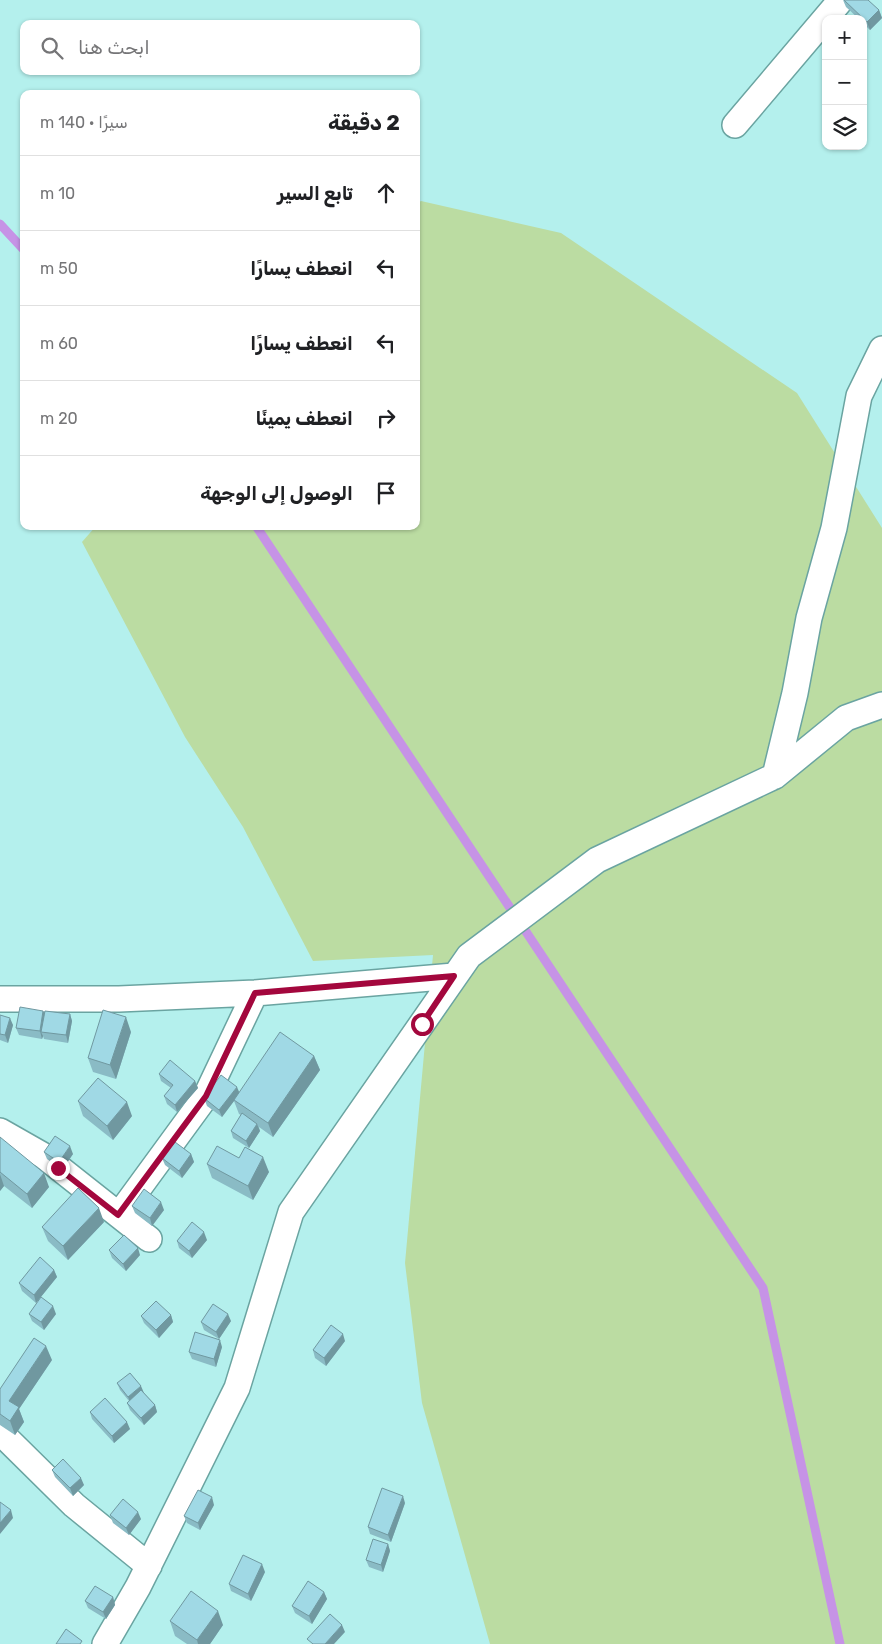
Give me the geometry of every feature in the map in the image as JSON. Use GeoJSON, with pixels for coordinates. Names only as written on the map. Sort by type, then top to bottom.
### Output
{"type":"FeatureCollection","features":[{"type":"Feature","properties":{"kind":"street"},"geometry":{"type":"LineString","coordinates":[[735,125],[841,0]]}},
{"type":"Feature","properties":{"kind":"street"},"geometry":{"type":"LineString","coordinates":[[775,776],[796,693],[810,618],[834,528],[859,396],[882,350]]}},
{"type":"Feature","properties":{"kind":"street"},"geometry":{"type":"LineString","coordinates":[[105,1644],[138,1587],[237,1388],[291,1212],[469,956],[597,860],[775,776],[846,718],[882,705]]}},
{"type":"Feature","properties":{"kind":"street"},"geometry":{"type":"LineString","coordinates":[[0,999],[119,999],[255,993],[454,976]]}},
{"type":"Feature","properties":{"kind":"street"},"geometry":{"type":"LineString","coordinates":[[118,1215],[206,1096],[255,993]]}},
{"type":"Feature","properties":{"kind":"street"},"geometry":{"type":"LineString","coordinates":[[0,1131],[44,1156],[149,1239]]}},
{"type":"Feature","properties":{"kind":"street"},"geometry":{"type":"LineString","coordinates":[[0,1432],[74,1505],[148,1566]]}},
{"type":"Feature","properties":{"kind":"green space"},"geometry":{"type":"Polygon","coordinates":[[[420,202],[561,233],[797,393],[882,528],[882,1644],[490,1644],[422,1403],[405,1263],[433,955],[313,961],[243,827],[185,737],[82,542],[92,530],[420,530],[420,202]]]}},
{"type":"Feature","properties":{"kind":"building"},"geometry":{"type":"Polygon","coordinates":[[[844,0],[868,0],[879,10],[867,22],[867,15],[860,15],[844,0]]]}},
{"type":"Feature","properties":{"kind":"building"},"geometry":{"type":"Polygon","coordinates":[[[20,1007],[43,1011],[40,1031],[16,1028],[20,1007]]]}},
{"type":"Feature","properties":{"kind":"building"},"geometry":{"type":"Polygon","coordinates":[[[103,1010],[126,1017],[110,1065],[88,1058],[103,1010]]]}},
{"type":"Feature","properties":{"kind":"building"},"geometry":{"type":"Polygon","coordinates":[[[45,1011],[70,1014],[66,1035],[41,1032],[45,1011]]]}},
{"type":"Feature","properties":{"kind":"building"},"geometry":{"type":"Polygon","coordinates":[[[0,1015],[10,1018],[5,1035],[0,1034],[0,1015]]]}},
{"type":"Feature","properties":{"kind":"building"},"geometry":{"type":"Polygon","coordinates":[[[280,1032],[314,1056],[268,1123],[234,1100],[280,1032]]]}},
{"type":"Feature","properties":{"kind":"building"},"geometry":{"type":"Polygon","coordinates":[[[170,1060],[195,1081],[175,1105],[164,1096],[173,1085],[159,1074],[170,1060]]]}},
{"type":"Feature","properties":{"kind":"building"},"geometry":{"type":"Polygon","coordinates":[[[221,1075],[237,1087],[219,1110],[204,1098],[221,1075]]]}},
{"type":"Feature","properties":{"kind":"building"},"geometry":{"type":"Polygon","coordinates":[[[98,1078],[127,1102],[107,1126],[78,1101],[98,1078]]]}},
{"type":"Feature","properties":{"kind":"building"},"geometry":{"type":"Polygon","coordinates":[[[242,1113],[257,1124],[246,1141],[231,1131],[242,1113]]]}},
{"type":"Feature","properties":{"kind":"building"},"geometry":{"type":"Polygon","coordinates":[[[55,1136],[70,1146],[59,1162],[44,1152],[55,1136]]]}},
{"type":"Feature","properties":{"kind":"building"},"geometry":{"type":"Polygon","coordinates":[[[0,1137],[44,1173],[27,1194],[0,1172],[0,1137]]]}},
{"type":"Feature","properties":{"kind":"building"},"geometry":{"type":"Polygon","coordinates":[[[175,1142],[191,1154],[179,1171],[162,1158],[175,1142]]]}},
{"type":"Feature","properties":{"kind":"building"},"geometry":{"type":"Polygon","coordinates":[[[217,1146],[239,1158],[245,1147],[263,1157],[248,1186],[207,1164],[217,1146]]]}},
{"type":"Feature","properties":{"kind":"building"},"geometry":{"type":"Polygon","coordinates":[[[78,1188],[99,1208],[63,1246],[42,1227],[78,1188]]]}},
{"type":"Feature","properties":{"kind":"building"},"geometry":{"type":"Polygon","coordinates":[[[144,1189],[161,1202],[150,1218],[132,1206],[144,1189]]]}},
{"type":"Feature","properties":{"kind":"building"},"geometry":{"type":"Polygon","coordinates":[[[192,1222],[204,1232],[189,1251],[177,1241],[192,1222]]]}},
{"type":"Feature","properties":{"kind":"building"},"geometry":{"type":"Polygon","coordinates":[[[124,1235],[138,1248],[123,1264],[109,1250],[124,1235]]]}},
{"type":"Feature","properties":{"kind":"building"},"geometry":{"type":"Polygon","coordinates":[[[40,1257],[54,1270],[34,1295],[19,1283],[40,1257]]]}},
{"type":"Feature","properties":{"kind":"building"},"geometry":{"type":"Polygon","coordinates":[[[41,1297],[53,1306],[41,1322],[29,1314],[41,1297]]]}},
{"type":"Feature","properties":{"kind":"building"},"geometry":{"type":"Polygon","coordinates":[[[156,1301],[171,1315],[156,1330],[141,1316],[156,1301]]]}},
{"type":"Feature","properties":{"kind":"building"},"geometry":{"type":"Polygon","coordinates":[[[213,1304],[228,1314],[216,1332],[201,1322],[213,1304]]]}},
{"type":"Feature","properties":{"kind":"building"},"geometry":{"type":"Polygon","coordinates":[[[331,1325],[343,1334],[324,1358],[313,1350],[331,1325]]]}},
{"type":"Feature","properties":{"kind":"building"},"geometry":{"type":"Polygon","coordinates":[[[195,1332],[220,1340],[214,1359],[189,1352],[195,1332]]]}},
{"type":"Feature","properties":{"kind":"building"},"geometry":{"type":"Polygon","coordinates":[[[34,1338],[46,1346],[9,1401],[19,1407],[10,1421],[0,1414],[0,1389],[34,1338]]]}},
{"type":"Feature","properties":{"kind":"building"},"geometry":{"type":"Polygon","coordinates":[[[130,1373],[141,1386],[128,1397],[117,1383],[130,1373]]]}},
{"type":"Feature","properties":{"kind":"building"},"geometry":{"type":"Polygon","coordinates":[[[141,1390],[155,1405],[141,1418],[127,1403],[141,1390]]]}},
{"type":"Feature","properties":{"kind":"building"},"geometry":{"type":"Polygon","coordinates":[[[105,1398],[127,1422],[112,1436],[90,1412],[105,1398]]]}},
{"type":"Feature","properties":{"kind":"building"},"geometry":{"type":"Polygon","coordinates":[[[63,1459],[81,1478],[70,1488],[52,1470],[63,1459]]]}},
{"type":"Feature","properties":{"kind":"building"},"geometry":{"type":"Polygon","coordinates":[[[382,1488],[403,1496],[388,1535],[368,1527],[382,1488]]]}},
{"type":"Feature","properties":{"kind":"building"},"geometry":{"type":"Polygon","coordinates":[[[198,1490],[212,1497],[198,1523],[184,1516],[198,1490]]]}},
{"type":"Feature","properties":{"kind":"building"},"geometry":{"type":"Polygon","coordinates":[[[123,1499],[138,1512],[126,1528],[110,1515],[123,1499]]]}},
{"type":"Feature","properties":{"kind":"building"},"geometry":{"type":"Polygon","coordinates":[[[0,1502],[11,1510],[0,1523],[0,1502]]]}},
{"type":"Feature","properties":{"kind":"building"},"geometry":{"type":"Polygon","coordinates":[[[373,1539],[388,1544],[381,1565],[366,1560],[373,1539]]]}},
{"type":"Feature","properties":{"kind":"building"},"geometry":{"type":"Polygon","coordinates":[[[243,1555],[262,1564],[248,1594],[229,1584],[243,1555]]]}},
{"type":"Feature","properties":{"kind":"building"},"geometry":{"type":"Polygon","coordinates":[[[308,1581],[324,1592],[309,1616],[292,1606],[308,1581]]]}},
{"type":"Feature","properties":{"kind":"building"},"geometry":{"type":"Polygon","coordinates":[[[95,1586],[113,1597],[103,1612],[85,1601],[95,1586]]]}},
{"type":"Feature","properties":{"kind":"building"},"geometry":{"type":"Polygon","coordinates":[[[191,1591],[218,1611],[197,1640],[170,1621],[191,1591]]]}},
{"type":"Feature","properties":{"kind":"building"},"geometry":{"type":"Polygon","coordinates":[[[330,1614],[342,1625],[325,1644],[313,1644],[307,1639],[330,1614]]]}},
{"type":"Feature","properties":{"kind":"building"},"geometry":{"type":"Polygon","coordinates":[[[66,1629],[82,1641],[80,1644],[56,1644],[66,1629]]]}},
{"type":"Feature","properties":{"kind":"waterway"},"geometry":{"type":"LineString","coordinates":[[0,224],[20,246]]}},
{"type":"Feature","properties":{"kind":"waterway"},"geometry":{"type":"LineString","coordinates":[[259,530],[763,1288],[840,1644]]}},
{"type":"Feature","properties":{"kind":"route"},"geometry":{"type":"LineString","coordinates":[[58,1168],[118,1215],[206,1096],[255,993],[454,976],[422,1024]]}}]}
